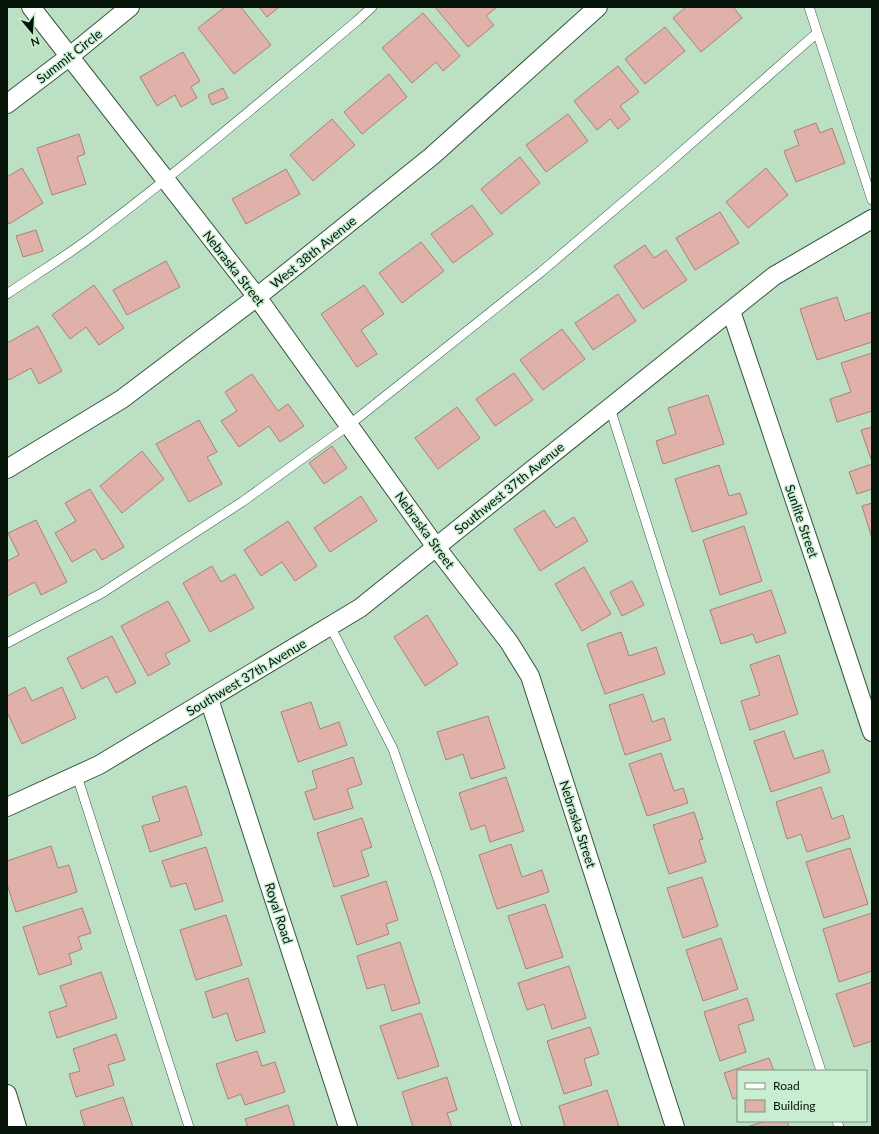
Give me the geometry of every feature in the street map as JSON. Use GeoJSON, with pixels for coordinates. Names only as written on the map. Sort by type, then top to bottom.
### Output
{"type":"FeatureCollection","features":[{"type":"Feature","properties":{"kind":"street","name":"Nebraska Street"},"geometry":{"type":"LineString","coordinates":[[31,7],[257,297],[436,547],[509,642],[530,676],[675,1127]]}},
{"type":"Feature","properties":{"kind":"street","name":"Summit Circle"},"geometry":{"type":"LineString","coordinates":[[7,104],[70,56],[130,7]]}},
{"type":"Feature","properties":{"kind":"street","name":"West 38th Avenue"},"geometry":{"type":"LineString","coordinates":[[7,469],[122,399],[257,297],[432,156],[598,7]]}},
{"type":"Feature","properties":{"kind":"street","name":"Southwest 37th Avenue"},"geometry":{"type":"LineString","coordinates":[[7,807],[99,765],[360,608],[774,276],[872,219]]}},
{"type":"Feature","properties":{"kind":"street","name":"Sunlite Street"},"geometry":{"type":"LineString","coordinates":[[731,311],[872,732]]}},
{"type":"Feature","properties":{"kind":"street","name":"Royal Road"},"geometry":{"type":"LineString","coordinates":[[209,699],[348,1127]]}},
{"type":"Feature","properties":{"kind":"street"},"geometry":{"type":"LineString","coordinates":[[7,1094],[17,1127]]}},
{"type":"Feature","properties":{"kind":"lane"},"geometry":{"type":"LineString","coordinates":[[7,294],[89,239],[166,179],[249,112],[372,7]]}},
{"type":"Feature","properties":{"kind":"lane"},"geometry":{"type":"LineString","coordinates":[[809,7],[872,200]]}},
{"type":"Feature","properties":{"kind":"lane"},"geometry":{"type":"LineString","coordinates":[[7,643],[102,593],[242,502],[349,425],[541,272],[817,33]]}},
{"type":"Feature","properties":{"kind":"lane"},"geometry":{"type":"LineString","coordinates":[[610,408],[821,1070]]}},
{"type":"Feature","properties":{"kind":"lane"},"geometry":{"type":"LineString","coordinates":[[330,626],[393,749],[438,878],[517,1127]]}},
{"type":"Feature","properties":{"kind":"lane"},"geometry":{"type":"LineString","coordinates":[[77,776],[189,1127]]}},
{"type":"Feature","properties":{"kind":"building"},"geometry":{"type":"Polygon","coordinates":[[[225,7],[241,7],[271,45],[234,74],[198,28],[225,7]]]}},
{"type":"Feature","properties":{"kind":"building"},"geometry":{"type":"Polygon","coordinates":[[[259,7],[279,7],[267,17],[259,7]]]}},
{"type":"Feature","properties":{"kind":"building"},"geometry":{"type":"Polygon","coordinates":[[[435,7],[497,7],[486,16],[494,25],[468,47],[435,7]]]}},
{"type":"Feature","properties":{"kind":"building"},"geometry":{"type":"Polygon","coordinates":[[[686,7],[733,7],[742,18],[701,52],[673,18],[686,7]]]}},
{"type":"Feature","properties":{"kind":"building"},"geometry":{"type":"Polygon","coordinates":[[[423,13],[460,56],[443,71],[436,62],[412,83],[382,48],[423,13]]]}},
{"type":"Feature","properties":{"kind":"building"},"geometry":{"type":"Polygon","coordinates":[[[665,27],[685,51],[645,84],[625,59],[665,27]]]}},
{"type":"Feature","properties":{"kind":"building"},"geometry":{"type":"Polygon","coordinates":[[[183,52],[200,81],[191,87],[197,98],[181,107],[175,95],[157,106],[140,77],[183,52]]]}},
{"type":"Feature","properties":{"kind":"building"},"geometry":{"type":"Polygon","coordinates":[[[618,66],[639,92],[620,106],[630,119],[618,129],[610,119],[597,130],[574,101],[618,66]]]}},
{"type":"Feature","properties":{"kind":"building"},"geometry":{"type":"Polygon","coordinates":[[[389,74],[407,97],[362,134],[344,112],[389,74]]]}},
{"type":"Feature","properties":{"kind":"building"},"geometry":{"type":"Polygon","coordinates":[[[223,88],[228,98],[212,105],[208,95],[223,88]]]}},
{"type":"Feature","properties":{"kind":"building"},"geometry":{"type":"Polygon","coordinates":[[[568,114],[588,141],[546,172],[526,145],[568,114]]]}},
{"type":"Feature","properties":{"kind":"building"},"geometry":{"type":"Polygon","coordinates":[[[332,119],[355,145],[313,181],[290,155],[332,119]]]}},
{"type":"Feature","properties":{"kind":"building"},"geometry":{"type":"Polygon","coordinates":[[[816,123],[820,133],[832,128],[845,163],[796,182],[784,151],[799,145],[794,131],[816,123]]]}},
{"type":"Feature","properties":{"kind":"building"},"geometry":{"type":"Polygon","coordinates":[[[79,134],[85,154],[77,157],[86,184],[52,195],[37,148],[79,134]]]}},
{"type":"Feature","properties":{"kind":"building"},"geometry":{"type":"Polygon","coordinates":[[[520,157],[540,183],[501,214],[481,189],[520,157]]]}},
{"type":"Feature","properties":{"kind":"building"},"geometry":{"type":"Polygon","coordinates":[[[22,168],[43,203],[9,224],[7,221],[7,177],[22,168]]]}},
{"type":"Feature","properties":{"kind":"building"},"geometry":{"type":"Polygon","coordinates":[[[766,168],[788,195],[748,228],[726,202],[766,168]]]}},
{"type":"Feature","properties":{"kind":"building"},"geometry":{"type":"Polygon","coordinates":[[[286,169],[300,194],[246,224],[232,199],[286,169]]]}},
{"type":"Feature","properties":{"kind":"building"},"geometry":{"type":"Polygon","coordinates":[[[472,205],[493,234],[453,263],[431,234],[472,205]]]}},
{"type":"Feature","properties":{"kind":"building"},"geometry":{"type":"Polygon","coordinates":[[[720,212],[739,243],[695,270],[676,238],[720,212]]]}},
{"type":"Feature","properties":{"kind":"building"},"geometry":{"type":"Polygon","coordinates":[[[36,230],[43,251],[23,257],[16,236],[36,230]]]}},
{"type":"Feature","properties":{"kind":"building"},"geometry":{"type":"Polygon","coordinates":[[[421,242],[444,271],[402,303],[379,273],[421,242]]]}},
{"type":"Feature","properties":{"kind":"building"},"geometry":{"type":"Polygon","coordinates":[[[645,245],[654,258],[666,250],[687,280],[643,309],[614,266],[645,245]]]}},
{"type":"Feature","properties":{"kind":"building"},"geometry":{"type":"Polygon","coordinates":[[[166,261],[180,287],[127,315],[113,290],[166,261]]]}},
{"type":"Feature","properties":{"kind":"building"},"geometry":{"type":"Polygon","coordinates":[[[94,285],[124,328],[99,345],[86,327],[70,339],[52,315],[94,285]]]}},
{"type":"Feature","properties":{"kind":"building"},"geometry":{"type":"Polygon","coordinates":[[[364,285],[384,314],[361,330],[377,354],[357,367],[321,314],[364,285]]]}},
{"type":"Feature","properties":{"kind":"building"},"geometry":{"type":"Polygon","coordinates":[[[618,294],[636,321],[593,350],[575,323],[618,294]]]}},
{"type":"Feature","properties":{"kind":"building"},"geometry":{"type":"Polygon","coordinates":[[[837,297],[845,321],[872,312],[872,342],[817,360],[800,309],[837,297]]]}},
{"type":"Feature","properties":{"kind":"building"},"geometry":{"type":"Polygon","coordinates":[[[38,326],[62,371],[39,384],[31,368],[9,380],[7,377],[7,343],[38,326]]]}},
{"type":"Feature","properties":{"kind":"building"},"geometry":{"type":"Polygon","coordinates":[[[562,329],[585,359],[543,390],[520,360],[562,329]]]}},
{"type":"Feature","properties":{"kind":"building"},"geometry":{"type":"Polygon","coordinates":[[[872,353],[872,411],[837,422],[830,399],[851,392],[841,363],[872,353]]]}},
{"type":"Feature","properties":{"kind":"building"},"geometry":{"type":"Polygon","coordinates":[[[514,373],[533,400],[495,426],[476,399],[514,373]]]}},
{"type":"Feature","properties":{"kind":"building"},"geometry":{"type":"Polygon","coordinates":[[[252,374],[278,411],[288,404],[304,426],[280,442],[269,426],[239,447],[221,421],[237,411],[225,392],[252,374]]]}},
{"type":"Feature","properties":{"kind":"building"},"geometry":{"type":"Polygon","coordinates":[[[708,395],[724,444],[663,464],[656,441],[676,434],[668,408],[708,395]]]}},
{"type":"Feature","properties":{"kind":"building"},"geometry":{"type":"Polygon","coordinates":[[[457,407],[480,438],[438,469],[415,438],[457,407]]]}},
{"type":"Feature","properties":{"kind":"building"},"geometry":{"type":"Polygon","coordinates":[[[199,420],[217,452],[207,457],[222,484],[189,502],[156,444],[199,420]]]}},
{"type":"Feature","properties":{"kind":"building"},"geometry":{"type":"Polygon","coordinates":[[[872,427],[872,462],[861,430],[872,427]]]}},
{"type":"Feature","properties":{"kind":"building"},"geometry":{"type":"Polygon","coordinates":[[[332,446],[347,468],[324,484],[309,463],[332,446]]]}},
{"type":"Feature","properties":{"kind":"building"},"geometry":{"type":"Polygon","coordinates":[[[142,451],[164,479],[122,513],[100,486],[142,451]]]}},
{"type":"Feature","properties":{"kind":"building"},"geometry":{"type":"Polygon","coordinates":[[[872,464],[872,489],[857,494],[849,472],[872,464]]]}},
{"type":"Feature","properties":{"kind":"building"},"geometry":{"type":"Polygon","coordinates":[[[719,465],[729,496],[740,493],[747,514],[692,532],[675,479],[719,465]]]}},
{"type":"Feature","properties":{"kind":"building"},"geometry":{"type":"Polygon","coordinates":[[[90,489],[124,547],[102,560],[95,549],[72,562],[55,533],[76,521],[65,503],[90,489]]]}},
{"type":"Feature","properties":{"kind":"building"},"geometry":{"type":"Polygon","coordinates":[[[361,496],[377,521],[330,552],[314,528],[361,496]]]}},
{"type":"Feature","properties":{"kind":"building"},"geometry":{"type":"Polygon","coordinates":[[[872,503],[872,538],[862,506],[872,503]]]}},
{"type":"Feature","properties":{"kind":"building"},"geometry":{"type":"Polygon","coordinates":[[[544,510],[556,528],[574,517],[588,541],[540,571],[514,529],[544,510]]]}},
{"type":"Feature","properties":{"kind":"building"},"geometry":{"type":"Polygon","coordinates":[[[36,520],[67,582],[41,595],[35,582],[7,596],[7,561],[19,555],[8,533],[36,520]]]}},
{"type":"Feature","properties":{"kind":"building"},"geometry":{"type":"Polygon","coordinates":[[[288,521],[317,566],[295,581],[282,562],[261,576],[244,550],[288,521]]]}},
{"type":"Feature","properties":{"kind":"building"},"geometry":{"type":"Polygon","coordinates":[[[744,526],[762,581],[720,595],[703,540],[744,526]]]}},
{"type":"Feature","properties":{"kind":"building"},"geometry":{"type":"Polygon","coordinates":[[[212,566],[221,582],[235,574],[254,608],[210,632],[183,583],[212,566]]]}},
{"type":"Feature","properties":{"kind":"building"},"geometry":{"type":"Polygon","coordinates":[[[584,567],[611,614],[582,631],[555,584],[584,567]]]}},
{"type":"Feature","properties":{"kind":"building"},"geometry":{"type":"Polygon","coordinates":[[[632,581],[644,605],[622,616],[610,592],[632,581]]]}},
{"type":"Feature","properties":{"kind":"building"},"geometry":{"type":"Polygon","coordinates":[[[771,590],[786,633],[756,643],[753,634],[721,644],[710,610],[771,590]]]}},
{"type":"Feature","properties":{"kind":"building"},"geometry":{"type":"Polygon","coordinates":[[[168,601],[190,641],[165,654],[170,664],[148,676],[121,626],[168,601]]]}},
{"type":"Feature","properties":{"kind":"building"},"geometry":{"type":"Polygon","coordinates":[[[427,615],[458,664],[425,686],[394,637],[427,615]]]}},
{"type":"Feature","properties":{"kind":"building"},"geometry":{"type":"Polygon","coordinates":[[[621,632],[629,656],[656,647],[665,674],[605,694],[587,644],[621,632]]]}},
{"type":"Feature","properties":{"kind":"building"},"geometry":{"type":"Polygon","coordinates":[[[112,636],[136,683],[116,693],[107,676],[82,689],[67,658],[112,636]]]}},
{"type":"Feature","properties":{"kind":"building"},"geometry":{"type":"Polygon","coordinates":[[[779,655],[798,714],[750,730],[741,701],[760,695],[750,665],[779,655]]]}},
{"type":"Feature","properties":{"kind":"building"},"geometry":{"type":"Polygon","coordinates":[[[25,687],[32,701],[62,687],[76,718],[22,744],[7,712],[7,696],[25,687]]]}},
{"type":"Feature","properties":{"kind":"building"},"geometry":{"type":"Polygon","coordinates":[[[643,694],[652,722],[664,718],[671,740],[625,755],[609,705],[643,694]]]}},
{"type":"Feature","properties":{"kind":"building"},"geometry":{"type":"Polygon","coordinates":[[[311,702],[320,729],[339,722],[347,745],[298,762],[281,712],[311,702]]]}},
{"type":"Feature","properties":{"kind":"building"},"geometry":{"type":"Polygon","coordinates":[[[488,716],[505,768],[471,779],[463,754],[446,760],[437,732],[488,716]]]}},
{"type":"Feature","properties":{"kind":"building"},"geometry":{"type":"Polygon","coordinates":[[[784,731],[794,759],[823,750],[830,772],[771,792],[754,741],[784,731]]]}},
{"type":"Feature","properties":{"kind":"building"},"geometry":{"type":"Polygon","coordinates":[[[661,753],[674,791],[683,788],[688,803],[647,816],[629,764],[661,753]]]}},
{"type":"Feature","properties":{"kind":"building"},"geometry":{"type":"Polygon","coordinates":[[[353,757],[362,784],[347,789],[353,808],[314,820],[305,792],[317,788],[312,771],[353,757]]]}},
{"type":"Feature","properties":{"kind":"building"},"geometry":{"type":"Polygon","coordinates":[[[506,777],[524,831],[490,842],[485,825],[471,830],[459,793],[506,777]]]}},
{"type":"Feature","properties":{"kind":"building"},"geometry":{"type":"Polygon","coordinates":[[[186,786],[202,835],[150,852],[142,826],[160,821],[152,797],[186,786]]]}},
{"type":"Feature","properties":{"kind":"building"},"geometry":{"type":"Polygon","coordinates":[[[821,787],[832,819],[843,815],[850,838],[807,852],[801,834],[787,839],[776,802],[821,787]]]}},
{"type":"Feature","properties":{"kind":"building"},"geometry":{"type":"Polygon","coordinates":[[[694,812],[703,839],[699,840],[706,862],[669,874],[653,825],[694,812]]]}},
{"type":"Feature","properties":{"kind":"building"},"geometry":{"type":"Polygon","coordinates":[[[362,818],[372,847],[361,851],[369,876],[334,887],[317,833],[362,818]]]}},
{"type":"Feature","properties":{"kind":"building"},"geometry":{"type":"Polygon","coordinates":[[[511,844],[522,877],[542,870],[549,892],[497,909],[479,855],[511,844]]]}},
{"type":"Feature","properties":{"kind":"building"},"geometry":{"type":"Polygon","coordinates":[[[51,846],[58,868],[69,865],[77,892],[16,912],[7,884],[7,861],[51,846]]]}},
{"type":"Feature","properties":{"kind":"building"},"geometry":{"type":"Polygon","coordinates":[[[206,847],[223,901],[195,910],[186,883],[171,887],[162,861],[206,847]]]}},
{"type":"Feature","properties":{"kind":"building"},"geometry":{"type":"Polygon","coordinates":[[[850,848],[868,904],[824,918],[806,862],[850,848]]]}},
{"type":"Feature","properties":{"kind":"building"},"geometry":{"type":"Polygon","coordinates":[[[702,877],[718,926],[683,938],[667,888],[702,877]]]}},
{"type":"Feature","properties":{"kind":"building"},"geometry":{"type":"Polygon","coordinates":[[[386,881],[398,920],[386,924],[389,934],[357,945],[341,896],[386,881]]]}},
{"type":"Feature","properties":{"kind":"building"},"geometry":{"type":"Polygon","coordinates":[[[545,904],[563,957],[526,969],[508,916],[545,904]]]}},
{"type":"Feature","properties":{"kind":"building"},"geometry":{"type":"Polygon","coordinates":[[[82,908],[91,933],[78,937],[82,949],[69,954],[72,964],[39,975],[23,927],[82,908]]]}},
{"type":"Feature","properties":{"kind":"building"},"geometry":{"type":"Polygon","coordinates":[[[872,913],[872,971],[839,982],[823,929],[872,913]]]}},
{"type":"Feature","properties":{"kind":"building"},"geometry":{"type":"Polygon","coordinates":[[[226,915],[242,965],[196,980],[180,930],[226,915]]]}},
{"type":"Feature","properties":{"kind":"building"},"geometry":{"type":"Polygon","coordinates":[[[721,938],[738,989],[703,1001],[686,950],[721,938]]]}},
{"type":"Feature","properties":{"kind":"building"},"geometry":{"type":"Polygon","coordinates":[[[400,942],[420,1003],[392,1011],[384,984],[367,989],[357,956],[400,942]]]}},
{"type":"Feature","properties":{"kind":"building"},"geometry":{"type":"Polygon","coordinates":[[[569,966],[586,1018],[552,1029],[544,1004],[527,1010],[518,983],[569,966]]]}},
{"type":"Feature","properties":{"kind":"building"},"geometry":{"type":"Polygon","coordinates":[[[101,972],[117,1018],[57,1038],[49,1012],[67,1006],[60,986],[101,972]]]}},
{"type":"Feature","properties":{"kind":"building"},"geometry":{"type":"Polygon","coordinates":[[[248,978],[265,1032],[236,1041],[227,1013],[213,1018],[205,992],[248,978]]]}},
{"type":"Feature","properties":{"kind":"building"},"geometry":{"type":"Polygon","coordinates":[[[872,982],[872,1041],[854,1047],[836,994],[872,982]]]}},
{"type":"Feature","properties":{"kind":"building"},"geometry":{"type":"Polygon","coordinates":[[[747,998],[754,1020],[738,1025],[746,1052],[720,1061],[704,1012],[747,998]]]}},
{"type":"Feature","properties":{"kind":"building"},"geometry":{"type":"Polygon","coordinates":[[[421,1013],[439,1066],[398,1079],[380,1026],[421,1013]]]}},
{"type":"Feature","properties":{"kind":"building"},"geometry":{"type":"Polygon","coordinates":[[[590,1027],[599,1054],[584,1059],[592,1085],[564,1094],[547,1041],[590,1027]]]}},
{"type":"Feature","properties":{"kind":"building"},"geometry":{"type":"Polygon","coordinates":[[[116,1034],[125,1060],[108,1065],[114,1085],[76,1097],[69,1074],[80,1071],[73,1049],[116,1034]]]}},
{"type":"Feature","properties":{"kind":"building"},"geometry":{"type":"Polygon","coordinates":[[[257,1051],[262,1066],[275,1062],[285,1092],[245,1105],[241,1094],[228,1099],[216,1064],[257,1051]]]}},
{"type":"Feature","properties":{"kind":"building"},"geometry":{"type":"Polygon","coordinates":[[[769,1058],[774,1070],[737,1070],[737,1097],[733,1099],[724,1073],[769,1058]]]}},
{"type":"Feature","properties":{"kind":"building"},"geometry":{"type":"Polygon","coordinates":[[[447,1077],[457,1110],[447,1113],[452,1127],[413,1127],[402,1092],[447,1077]]]}},
{"type":"Feature","properties":{"kind":"building"},"geometry":{"type":"Polygon","coordinates":[[[607,1090],[619,1127],[565,1127],[559,1106],[607,1090]]]}},
{"type":"Feature","properties":{"kind":"building"},"geometry":{"type":"Polygon","coordinates":[[[123,1097],[133,1127],[85,1127],[80,1111],[123,1097]]]}},
{"type":"Feature","properties":{"kind":"building"},"geometry":{"type":"Polygon","coordinates":[[[288,1105],[295,1127],[248,1127],[245,1119],[288,1105]]]}},
{"type":"Feature","properties":{"kind":"building"},"geometry":{"type":"Polygon","coordinates":[[[762,1122],[787,1122],[789,1127],[747,1127],[762,1122]]]}}]}
